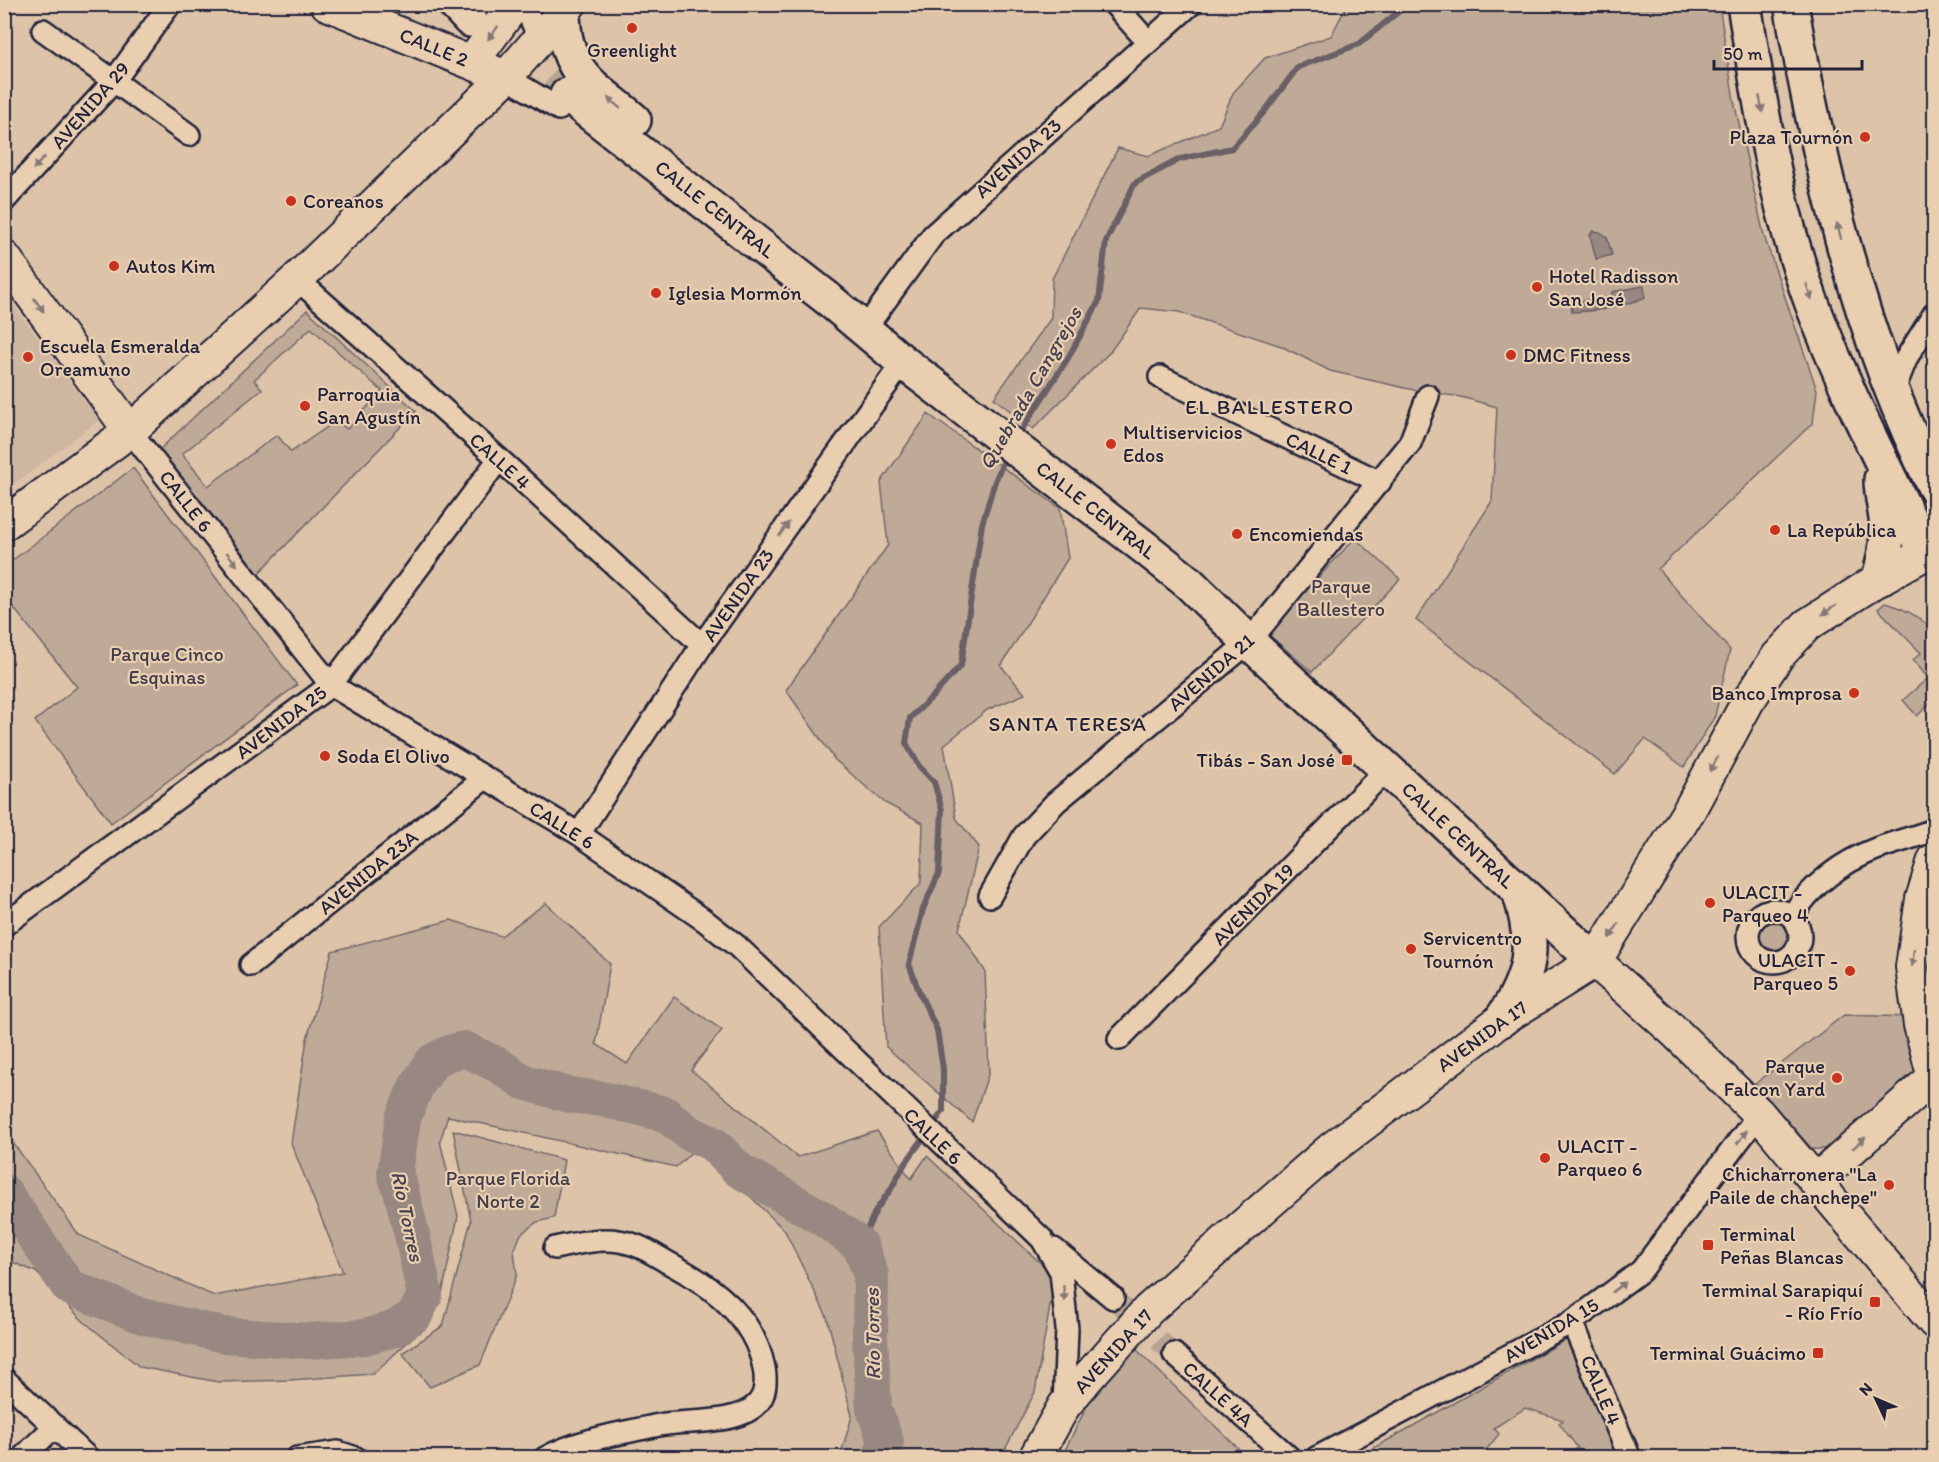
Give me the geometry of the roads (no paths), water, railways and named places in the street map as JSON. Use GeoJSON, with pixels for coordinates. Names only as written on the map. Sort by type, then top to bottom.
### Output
{"type":"FeatureCollection","features":[{"type":"Feature","properties":{"kind":"main road","name":"CALLE 2"},"geometry":{"type":"LineString","coordinates":[[327,4],[506,77]]}},
{"type":"Feature","properties":{"kind":"main road"},"geometry":{"type":"LineString","coordinates":[[472,62],[515,4]]}},
{"type":"Feature","properties":{"kind":"main road"},"geometry":{"type":"LineString","coordinates":[[1744,4],[1773,168],[1810,299],[1834,359],[1882,462],[1932,560]]}},
{"type":"Feature","properties":{"kind":"main road"},"geometry":{"type":"LineString","coordinates":[[1791,4],[1827,184],[1845,252],[1893,392],[1916,448],[1935,486]]}},
{"type":"Feature","properties":{"kind":"main road"},"geometry":{"type":"LineString","coordinates":[[4,524],[130,431],[297,279],[506,77],[566,9]]}},
{"type":"Feature","properties":{"kind":"main road"},"geometry":{"type":"LineString","coordinates":[[566,9],[564,35],[569,56],[579,73],[684,163],[827,298]]}},
{"type":"Feature","properties":{"kind":"main road","name":"CALLE CENTRAL"},"geometry":{"type":"LineString","coordinates":[[563,102],[827,298],[903,362],[1189,583],[1249,642],[1595,961]]}},
{"type":"Feature","properties":{"kind":"main road","name":"CALLE 6"},"geometry":{"type":"LineString","coordinates":[[4,257],[130,431]]}},
{"type":"Feature","properties":{"kind":"main road"},"geometry":{"type":"LineString","coordinates":[[1879,579],[1886,553],[1887,530],[1881,496],[1882,462]]}},
{"type":"Feature","properties":{"kind":"main road","name":"AVENIDA 17"},"geometry":{"type":"LineString","coordinates":[[1035,1458],[1064,1406],[1148,1311],[1230,1237],[1331,1149],[1501,1020],[1595,961],[1690,809],[1748,701],[1778,656],[1807,625],[1879,579],[1932,560]]}},
{"type":"Feature","properties":{"kind":"main road"},"geometry":{"type":"LineString","coordinates":[[1815,1181],[1934,1077],[1920,1025],[1912,967],[1922,899],[1935,860]]}},
{"type":"Feature","properties":{"kind":"main road"},"geometry":{"type":"LineString","coordinates":[[1501,1020],[1516,997],[1526,972],[1530,945],[1527,917],[1519,891]]}},
{"type":"Feature","properties":{"kind":"main road"},"geometry":{"type":"LineString","coordinates":[[1595,961],[1675,1032],[1759,1114],[1815,1181],[1931,1310]]}},
{"type":"Feature","properties":{"kind":"street","name":"AVENIDA 29"},"geometry":{"type":"LineString","coordinates":[[4,201],[114,81],[170,4]]}},
{"type":"Feature","properties":{"kind":"street"},"geometry":{"type":"LineString","coordinates":[[524,4],[540,40]]}},
{"type":"Feature","properties":{"kind":"street"},"geometry":{"type":"LineString","coordinates":[[1114,4],[1148,42]]}},
{"type":"Feature","properties":{"kind":"street","name":"AVENIDA 23"},"geometry":{"type":"LineString","coordinates":[[864,330],[933,235],[1191,4]]}},
{"type":"Feature","properties":{"kind":"street"},"geometry":{"type":"LineString","coordinates":[[43,30],[189,135]]}},
{"type":"Feature","properties":{"kind":"street"},"geometry":{"type":"LineString","coordinates":[[506,77],[563,102]]}},
{"type":"Feature","properties":{"kind":"street","name":"CALLE 4"},"geometry":{"type":"LineString","coordinates":[[297,279],[499,459],[702,645]]}},
{"type":"Feature","properties":{"kind":"street"},"geometry":{"type":"LineString","coordinates":[[1893,392],[1899,374],[1935,314]]}},
{"type":"Feature","properties":{"kind":"street"},"geometry":{"type":"LineString","coordinates":[[1873,338],[1882,346],[1894,349],[1906,347],[1917,341]]}},
{"type":"Feature","properties":{"kind":"street","name":"AVENIDA 23"},"geometry":{"type":"LineString","coordinates":[[579,834],[702,645],[903,362]]}},
{"type":"Feature","properties":{"kind":"street","name":"CALLE 1"},"geometry":{"type":"LineString","coordinates":[[1160,377],[1380,482]]}},
{"type":"Feature","properties":{"kind":"street","name":"AVENIDA 21"},"geometry":{"type":"LineString","coordinates":[[990,896],[1024,836],[1056,802],[1249,642],[1410,443],[1428,396]]}},
{"type":"Feature","properties":{"kind":"street","name":"CALLE 6"},"geometry":{"type":"LineString","coordinates":[[130,431],[331,685],[579,834],[704,920],[737,946],[1042,1239],[1061,1272],[1067,1329],[1064,1406]]}},
{"type":"Feature","properties":{"kind":"street","name":"AVENIDA 25"},"geometry":{"type":"LineString","coordinates":[[4,926],[331,685],[499,459]]}},
{"type":"Feature","properties":{"kind":"street","name":"AVENIDA 19"},"geometry":{"type":"LineString","coordinates":[[1119,1039],[1386,769]]}},
{"type":"Feature","properties":{"kind":"street","name":"AVENIDA 23A"},"geometry":{"type":"LineString","coordinates":[[251,965],[486,778]]}},
{"type":"Feature","properties":{"kind":"street"},"geometry":{"type":"LineString","coordinates":[[1792,916],[1809,893],[1827,876],[1856,858],[1876,849],[1935,830]]}},
{"type":"Feature","properties":{"kind":"street","name":"AVENIDA 15"},"geometry":{"type":"LineString","coordinates":[[1316,1458],[1572,1322],[1641,1271],[1759,1114]]}},
{"type":"Feature","properties":{"kind":"street"},"geometry":{"type":"LineString","coordinates":[[545,1458],[582,1443],[661,1425],[736,1417],[759,1402],[767,1381],[762,1357],[749,1329],[735,1309],[702,1281],[635,1245],[606,1238],[555,1248]]}},
{"type":"Feature","properties":{"kind":"street"},"geometry":{"type":"LineString","coordinates":[[1042,1239],[1113,1298]]}},
{"type":"Feature","properties":{"kind":"street","name":"CALLE 4"},"geometry":{"type":"LineString","coordinates":[[1572,1322],[1630,1458]]}},
{"type":"Feature","properties":{"kind":"street","name":"CALLE 4A"},"geometry":{"type":"LineString","coordinates":[[1174,1354],[1290,1458]]}},
{"type":"Feature","properties":{"kind":"street"},"geometry":{"type":"LineString","coordinates":[[4,1380],[88,1458]]}},
{"type":"Feature","properties":{"kind":"street"},"geometry":{"type":"LineString","coordinates":[[22,1458],[55,1426]]}},
{"type":"Feature","properties":{"kind":"street"},"geometry":{"type":"LineString","coordinates":[[297,1458],[347,1455]]}},
{"type":"Feature","properties":{"kind":"waterway","name":"Quebrada Cangrejos"},"geometry":{"type":"LineString","coordinates":[[1017,437],[1068,358],[1099,301],[1106,241],[1135,183],[1180,159],[1232,148],[1265,111],[1298,67],[1359,44],[1408,4]]}},
{"type":"Feature","properties":{"kind":"waterway","name":"Quebrada Cangrejos"},"geometry":{"type":"LineString","coordinates":[[860,1245],[876,1210],[904,1165],[943,1111],[943,1069],[937,1030],[909,964],[923,909],[939,873],[942,810],[934,782],[919,766],[906,743],[910,718],[961,665],[982,524],[995,481],[1007,454]]}},
{"type":"Feature","properties":{"kind":"waterway","name":"Río Torres"},"geometry":{"type":"LineString","coordinates":[[4,1192],[69,1287],[142,1316],[224,1335],[309,1341],[364,1337],[394,1329],[415,1315],[425,1295],[412,1235],[395,1174],[403,1118],[416,1087],[433,1061],[464,1049],[498,1065],[524,1082],[569,1095],[602,1099],[665,1114],[689,1133],[713,1144],[739,1170],[822,1218],[860,1245],[871,1275],[870,1337],[874,1409],[886,1442],[880,1458]]}},
{"type":"Feature","properties":{"kind":"tunnel"},"geometry":{"type":"LineString","coordinates":[[470,20],[567,95]]}},
{"type":"Feature","properties":{"kind":"tunnel"},"geometry":{"type":"LineString","coordinates":[[1113,1298],[1174,1354]]}},
{"type":"Feature","properties":{"kind":"place","name":"Greenlight"},"geometry":{"type":"Point","coordinates":[632,28]}},
{"type":"Feature","properties":{"kind":"place","name":"Plaza Tournón"},"geometry":{"type":"Point","coordinates":[1865,137]}},
{"type":"Feature","properties":{"kind":"place","name":"Coreanos"},"geometry":{"type":"Point","coordinates":[291,201]}},
{"type":"Feature","properties":{"kind":"place","name":"Autos Kim"},"geometry":{"type":"Point","coordinates":[114,266]}},
{"type":"Feature","properties":{"kind":"place","name":"Hotel Radisson San José"},"geometry":{"type":"Point","coordinates":[1537,287]}},
{"type":"Feature","properties":{"kind":"place","name":"Iglesia Mormón"},"geometry":{"type":"Point","coordinates":[656,293]}},
{"type":"Feature","properties":{"kind":"place","name":"DMC Fitness"},"geometry":{"type":"Point","coordinates":[1511,355]}},
{"type":"Feature","properties":{"kind":"place","name":"Escuela Esmeralda Oreamuno"},"geometry":{"type":"Point","coordinates":[28,357]}},
{"type":"Feature","properties":{"kind":"place","name":"Parroquia San Agustín"},"geometry":{"type":"Point","coordinates":[305,406]}},
{"type":"Feature","properties":{"kind":"place","name":"Multiservicios Edos"},"geometry":{"type":"Point","coordinates":[1111,444]}},
{"type":"Feature","properties":{"kind":"place","name":"La República"},"geometry":{"type":"Point","coordinates":[1775,530]}},
{"type":"Feature","properties":{"kind":"place","name":"Encomiendas"},"geometry":{"type":"Point","coordinates":[1237,534]}},
{"type":"Feature","properties":{"kind":"place","name":"Banco Improsa"},"geometry":{"type":"Point","coordinates":[1854,693]}},
{"type":"Feature","properties":{"kind":"place","name":"Soda El Olivo"},"geometry":{"type":"Point","coordinates":[325,756]}},
{"type":"Feature","properties":{"kind":"place","name":"Tibás - San José"},"geometry":{"type":"Point","coordinates":[1347,760]}},
{"type":"Feature","properties":{"kind":"place","name":"ULACIT - Parqueo 4"},"geometry":{"type":"Point","coordinates":[1710,903]}},
{"type":"Feature","properties":{"kind":"place","name":"Servicentro Tournón"},"geometry":{"type":"Point","coordinates":[1411,949]}},
{"type":"Feature","properties":{"kind":"place","name":"ULACIT - Parqueo 5"},"geometry":{"type":"Point","coordinates":[1850,971]}},
{"type":"Feature","properties":{"kind":"place","name":"Parque Falcon Yard"},"geometry":{"type":"Point","coordinates":[1837,1078]}},
{"type":"Feature","properties":{"kind":"place","name":"ULACIT - Parqueo 6"},"geometry":{"type":"Point","coordinates":[1545,1158]}},
{"type":"Feature","properties":{"kind":"place","name":"Chicharronera \"La Paile de chanchepe\""},"geometry":{"type":"Point","coordinates":[1889,1185]}},
{"type":"Feature","properties":{"kind":"place","name":"Terminal Peñas Blancas"},"geometry":{"type":"Point","coordinates":[1708,1245]}},
{"type":"Feature","properties":{"kind":"place","name":"Terminal Sarapiquí - Río Frío"},"geometry":{"type":"Point","coordinates":[1875,1302]}},
{"type":"Feature","properties":{"kind":"place","name":"Terminal Guácimo"},"geometry":{"type":"Point","coordinates":[1818,1353]}},
{"type":"Feature","properties":{"kind":"district","name":"EL BALLESTERO"},"geometry":{"type":"Point","coordinates":[1270,406]}},
{"type":"Feature","properties":{"kind":"district","name":"SANTA TERESA"},"geometry":{"type":"Point","coordinates":[1068,723]}},
{"type":"Feature","properties":{"kind":"park label","name":"Parque Ballestero"},"geometry":{"type":"Point","coordinates":[1341,598]}},
{"type":"Feature","properties":{"kind":"park label","name":"Parque Cinco Esquinas"},"geometry":{"type":"Point","coordinates":[167,666]}},
{"type":"Feature","properties":{"kind":"park label","name":"Parque Florida Norte 2"},"geometry":{"type":"Point","coordinates":[508,1190]}}]}
